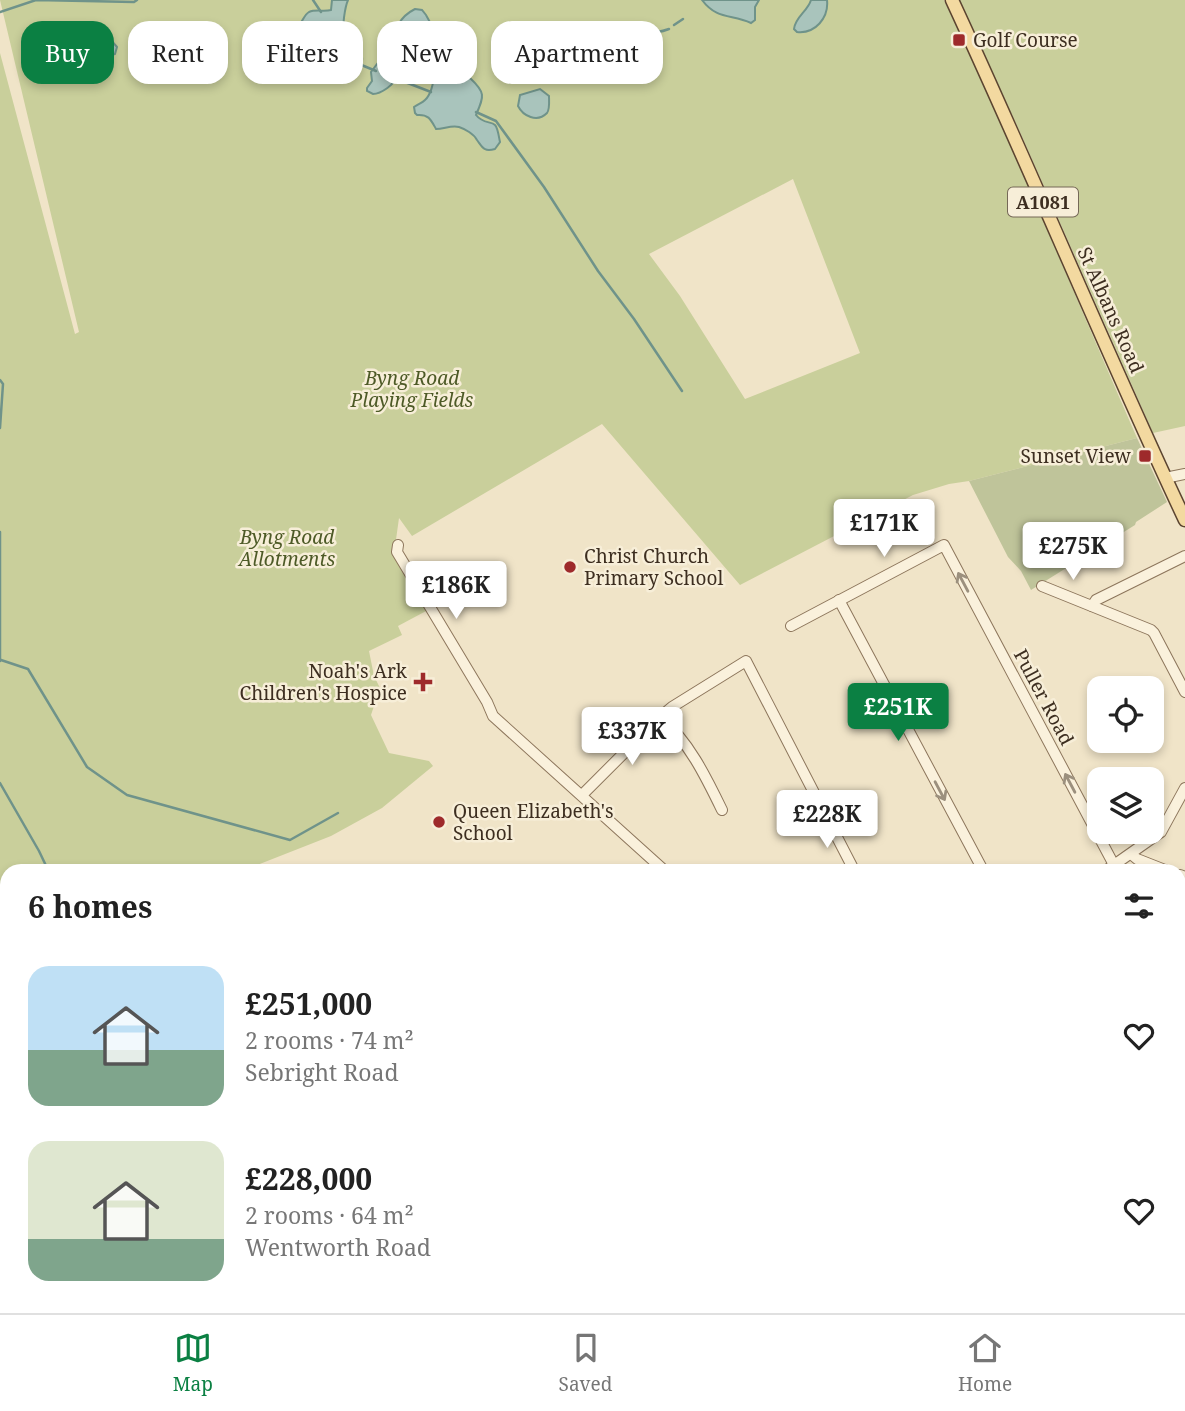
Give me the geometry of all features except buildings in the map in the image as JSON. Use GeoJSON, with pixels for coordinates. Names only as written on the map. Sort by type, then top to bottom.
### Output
{"type":"FeatureCollection","features":[{"type":"Feature","properties":{"kind":"main road","name":"St Albans Road"},"geometry":{"type":"LineString","coordinates":[[952,0],[1185,520]]}},
{"type":"Feature","properties":{"kind":"street"},"geometry":{"type":"LineString","coordinates":[[1165,478],[1185,474]]}},
{"type":"Feature","properties":{"kind":"street"},"geometry":{"type":"LineString","coordinates":[[398,545],[397,552],[493,716],[657,864]]}},
{"type":"Feature","properties":{"kind":"street","name":"Puller Road"},"geometry":{"type":"LineString","coordinates":[[839,600],[944,545],[1113,864]]}},
{"type":"Feature","properties":{"kind":"street"},"geometry":{"type":"LineString","coordinates":[[1092,606],[1096,600],[1185,556]]}},
{"type":"Feature","properties":{"kind":"street"},"geometry":{"type":"LineString","coordinates":[[1042,586],[1151,630],[1185,692]]}},
{"type":"Feature","properties":{"kind":"street"},"geometry":{"type":"LineString","coordinates":[[791,626],[839,600],[980,864]]}},
{"type":"Feature","properties":{"kind":"street"},"geometry":{"type":"LineString","coordinates":[[582,795],[660,717],[746,661],[851,864]]}},
{"type":"Feature","properties":{"kind":"street"},"geometry":{"type":"LineString","coordinates":[[660,717],[682,740],[708,781],[722,810]]}},
{"type":"Feature","properties":{"kind":"street"},"geometry":{"type":"LineString","coordinates":[[1116,864],[1161,832],[1185,789]]}},
{"type":"Feature","properties":{"kind":"street"},"geometry":{"type":"LineString","coordinates":[[1131,854],[1150,864]]}},
{"type":"Feature","properties":{"kind":"green space"},"geometry":{"type":"Polygon","coordinates":[[[0,0],[944,0],[1019,163],[1137,438],[913,495],[740,585],[602,424],[412,536],[399,518],[394,554],[428,610],[398,626],[402,635],[369,651],[374,676],[380,688],[371,715],[389,753],[429,761],[433,766],[382,808],[331,836],[260,864],[0,864],[0,53],[75,334],[79,332],[0,0]],[[793,179],[649,254],[680,296],[745,399],[860,353],[793,179]]]}},
{"type":"Feature","properties":{"kind":"green space"},"geometry":{"type":"Polygon","coordinates":[[[958,0],[1185,0],[1185,426],[1153,433],[1019,130],[958,0]]]}},
{"type":"Feature","properties":{"kind":"green space"},"geometry":{"type":"Polygon","coordinates":[[[1137,438],[1167,502],[1031,590],[1021,571],[1008,557],[969,481],[1137,438]]]}},
{"type":"Feature","properties":{"kind":"water"},"geometry":{"type":"Polygon","coordinates":[[[332,0],[348,0],[344,21],[302,21],[309,12],[331,10],[332,0]]]}},
{"type":"Feature","properties":{"kind":"water"},"geometry":{"type":"Polygon","coordinates":[[[702,0],[759,0],[755,7],[755,20],[751,23],[719,14],[702,0]]]}},
{"type":"Feature","properties":{"kind":"water"},"geometry":{"type":"Polygon","coordinates":[[[811,0],[827,0],[826,13],[815,27],[797,32],[795,25],[811,0]]]}},
{"type":"Feature","properties":{"kind":"water"},"geometry":{"type":"Polygon","coordinates":[[[415,9],[422,10],[429,21],[401,21],[415,9]]]}},
{"type":"Feature","properties":{"kind":"water"},"geometry":{"type":"Polygon","coordinates":[[[377,64],[377,84],[391,84],[380,92],[373,94],[367,91],[372,81],[371,72],[377,64]]]}},
{"type":"Feature","properties":{"kind":"water"},"geometry":{"type":"Polygon","coordinates":[[[433,84],[476,84],[482,95],[476,115],[495,125],[500,142],[495,149],[484,149],[467,130],[453,126],[436,129],[429,118],[417,115],[414,107],[430,93],[433,84]]]}},
{"type":"Feature","properties":{"kind":"water"},"geometry":{"type":"Polygon","coordinates":[[[540,89],[549,96],[548,111],[535,118],[523,113],[518,106],[520,95],[540,89]]]}},
{"type":"Feature","properties":{"kind":"waterway"},"geometry":{"type":"LineString","coordinates":[[0,12],[36,0],[137,0]]}},
{"type":"Feature","properties":{"kind":"waterway"},"geometry":{"type":"LineString","coordinates":[[313,0],[321,12]]}},
{"type":"Feature","properties":{"kind":"waterway"},"geometry":{"type":"LineString","coordinates":[[674,25],[683,19]]}},
{"type":"Feature","properties":{"kind":"waterway"},"geometry":{"type":"LineString","coordinates":[[663,31],[669,29]]}},
{"type":"Feature","properties":{"kind":"waterway"},"geometry":{"type":"LineString","coordinates":[[363,66],[376,71]]}},
{"type":"Feature","properties":{"kind":"waterway"},"geometry":{"type":"LineString","coordinates":[[410,84],[431,92]]}},
{"type":"Feature","properties":{"kind":"waterway"},"geometry":{"type":"LineString","coordinates":[[476,112],[496,121],[682,391]]}},
{"type":"Feature","properties":{"kind":"waterway"},"geometry":{"type":"LineString","coordinates":[[0,380],[3,384],[0,428]]}},
{"type":"Feature","properties":{"kind":"waterway"},"geometry":{"type":"LineString","coordinates":[[0,532],[0,661]]}},
{"type":"Feature","properties":{"kind":"waterway"},"geometry":{"type":"LineString","coordinates":[[1,660],[28,669],[87,767],[127,795],[290,840],[338,813]]}},
{"type":"Feature","properties":{"kind":"waterway"},"geometry":{"type":"LineString","coordinates":[[0,783],[45,864]]}},
{"type":"Feature","properties":{"kind":"place","name":"Golf Course"},"geometry":{"type":"Point","coordinates":[959,40]}},
{"type":"Feature","properties":{"kind":"place","name":"Sunset View"},"geometry":{"type":"Point","coordinates":[1145,456]}},
{"type":"Feature","properties":{"kind":"place","name":"Christ Church Primary School"},"geometry":{"type":"Point","coordinates":[570,567]}},
{"type":"Feature","properties":{"kind":"place","name":"Noah's Ark Children's Hospice"},"geometry":{"type":"Point","coordinates":[423,682]}},
{"type":"Feature","properties":{"kind":"place","name":"Queen Elizabeth's School"},"geometry":{"type":"Point","coordinates":[439,822]}},
{"type":"Feature","properties":{"kind":"park label","name":"Byng Road Playing Fields"},"geometry":{"type":"Point","coordinates":[412,389]}},
{"type":"Feature","properties":{"kind":"park label","name":"Byng Road Allotments"},"geometry":{"type":"Point","coordinates":[287,548]}}]}
